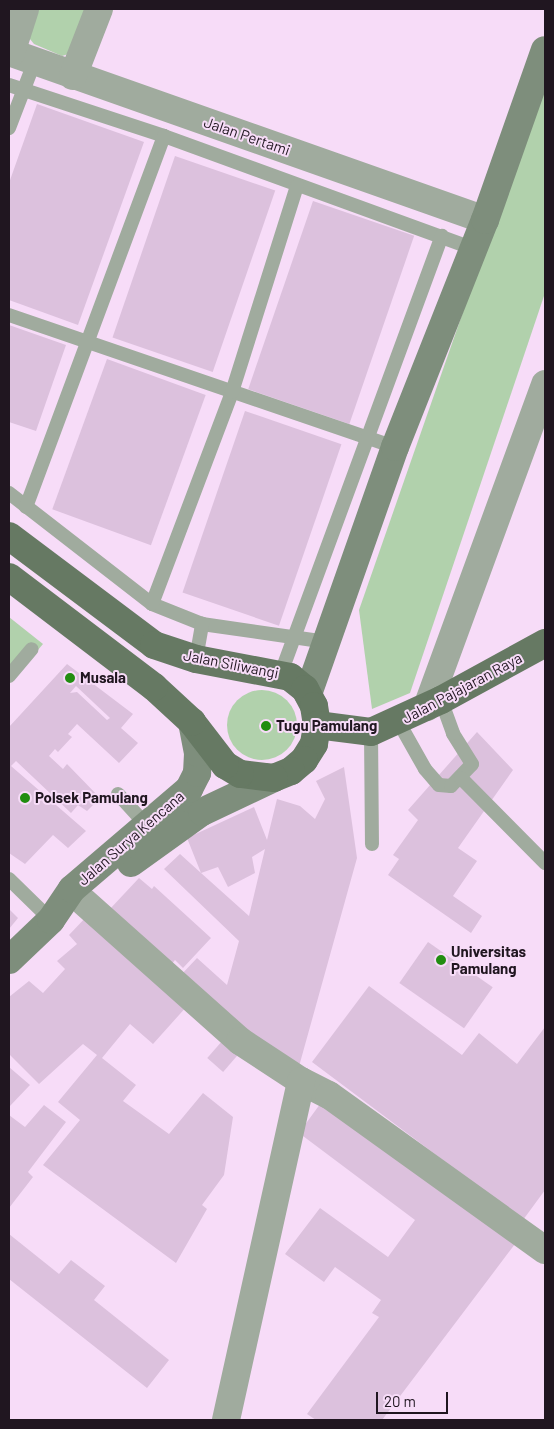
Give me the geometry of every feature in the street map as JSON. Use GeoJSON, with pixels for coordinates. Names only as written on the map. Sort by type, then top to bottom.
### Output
{"type":"FeatureCollection","features":[{"type":"Feature","properties":{"kind":"main road","name":"Jalan Siliwangi"},"geometry":{"type":"LineString","coordinates":[[9,536],[154,645],[196,659],[282,673],[308,694]]}},
{"type":"Feature","properties":{"kind":"main road"},"geometry":{"type":"LineString","coordinates":[[9,577],[154,687],[192,722],[225,765],[257,778],[274,778],[304,760],[314,744],[317,725],[308,694]]}},
{"type":"Feature","properties":{"kind":"main road","name":"Jalan Pajajaran Raya"},"geometry":{"type":"LineString","coordinates":[[317,725],[371,732],[434,703],[544,645]]}},
{"type":"Feature","properties":{"kind":"street"},"geometry":{"type":"LineString","coordinates":[[18,56],[25,9]]}},
{"type":"Feature","properties":{"kind":"street"},"geometry":{"type":"LineString","coordinates":[[73,76],[100,9]]}},
{"type":"Feature","properties":{"kind":"street"},"geometry":{"type":"LineString","coordinates":[[308,694],[396,447],[485,220],[545,50]]}},
{"type":"Feature","properties":{"kind":"street","name":"Jalan Pertami"},"geometry":{"type":"LineString","coordinates":[[18,56],[485,220]]}},
{"type":"Feature","properties":{"kind":"street"},"geometry":{"type":"LineString","coordinates":[[434,703],[545,384]]}},
{"type":"Feature","properties":{"kind":"street","name":"Jalan Surya Kencana"},"geometry":{"type":"LineString","coordinates":[[51,920],[84,902],[152,832],[189,788],[197,773],[198,753],[192,722]]}},
{"type":"Feature","properties":{"kind":"street","name":"Jalan Surya Kencana"},"geometry":{"type":"LineString","coordinates":[[9,960],[51,920],[72,889],[152,832],[202,812],[274,778]]}},
{"type":"Feature","properties":{"kind":"street"},"geometry":{"type":"LineString","coordinates":[[84,902],[240,1041],[301,1081],[329,1095],[545,1250]]}},
{"type":"Feature","properties":{"kind":"street"},"geometry":{"type":"LineString","coordinates":[[226,1420],[301,1081]]}},
{"type":"Feature","properties":{"kind":"lane"},"geometry":{"type":"LineString","coordinates":[[9,128],[23,90],[18,56]]}},
{"type":"Feature","properties":{"kind":"lane"},"geometry":{"type":"LineString","coordinates":[[9,85],[164,136],[474,249]]}},
{"type":"Feature","properties":{"kind":"lane"},"geometry":{"type":"LineString","coordinates":[[26,507],[164,136]]}},
{"type":"Feature","properties":{"kind":"lane"},"geometry":{"type":"LineString","coordinates":[[152,604],[232,392],[297,186]]}},
{"type":"Feature","properties":{"kind":"lane"},"geometry":{"type":"LineString","coordinates":[[282,673],[442,236]]}},
{"type":"Feature","properties":{"kind":"lane"},"geometry":{"type":"LineString","coordinates":[[9,315],[396,447]]}},
{"type":"Feature","properties":{"kind":"lane"},"geometry":{"type":"LineString","coordinates":[[9,493],[152,604],[202,624],[294,640],[327,642]]}},
{"type":"Feature","properties":{"kind":"lane"},"geometry":{"type":"LineString","coordinates":[[196,659],[202,624]]}},
{"type":"Feature","properties":{"kind":"lane"},"geometry":{"type":"LineString","coordinates":[[9,676],[32,649]]}},
{"type":"Feature","properties":{"kind":"lane"},"geometry":{"type":"LineString","coordinates":[[398,721],[439,785],[451,786],[461,778],[472,764],[434,703]]}},
{"type":"Feature","properties":{"kind":"lane"},"geometry":{"type":"LineString","coordinates":[[371,732],[372,844]]}},
{"type":"Feature","properties":{"kind":"lane"},"geometry":{"type":"LineString","coordinates":[[461,778],[545,863]]}},
{"type":"Feature","properties":{"kind":"lane"},"geometry":{"type":"LineString","coordinates":[[118,794],[152,832]]}},
{"type":"Feature","properties":{"kind":"lane"},"geometry":{"type":"LineString","coordinates":[[9,879],[51,920]]}},
{"type":"Feature","properties":{"kind":"green space"},"geometry":{"type":"Polygon","coordinates":[[[32,9],[91,9],[78,51],[62,56],[34,44],[25,33],[32,9]]]}},
{"type":"Feature","properties":{"kind":"green space"},"geometry":{"type":"Polygon","coordinates":[[[545,77],[545,293],[410,693],[372,709],[359,610],[545,77]]]}},
{"type":"Feature","properties":{"kind":"green space"},"geometry":{"type":"Polygon","coordinates":[[[9,617],[43,644],[9,684],[9,617]]]}},
{"type":"Feature","properties":{"kind":"green space"},"geometry":{"type":"Polygon","coordinates":[[[262,690],[275,693],[287,700],[294,712],[297,725],[294,738],[287,750],[275,757],[262,760],[249,757],[237,750],[230,738],[227,725],[230,712],[237,700],[249,693],[262,690]]]}},
{"type":"Feature","properties":{"kind":"building"},"geometry":{"type":"Polygon","coordinates":[[[37,104],[144,142],[78,325],[9,300],[9,183],[37,104]]]}},
{"type":"Feature","properties":{"kind":"building"},"geometry":{"type":"Polygon","coordinates":[[[175,156],[275,191],[213,372],[112,338],[175,156]]]}},
{"type":"Feature","properties":{"kind":"building"},"geometry":{"type":"Polygon","coordinates":[[[313,201],[414,236],[349,424],[248,389],[313,201]]]}},
{"type":"Feature","properties":{"kind":"building"},"geometry":{"type":"Polygon","coordinates":[[[9,325],[66,345],[36,431],[9,422],[9,325]]]}},
{"type":"Feature","properties":{"kind":"building"},"geometry":{"type":"Polygon","coordinates":[[[107,359],[206,395],[151,545],[52,509],[107,359]]]}},
{"type":"Feature","properties":{"kind":"building"},"geometry":{"type":"Polygon","coordinates":[[[245,411],[341,444],[279,626],[182,593],[245,411]]]}},
{"type":"Feature","properties":{"kind":"building"},"geometry":{"type":"Polygon","coordinates":[[[67,664],[133,714],[121,728],[138,743],[119,763],[77,724],[68,734],[72,737],[58,752],[55,749],[49,756],[63,769],[67,764],[100,798],[87,811],[78,805],[71,813],[16,761],[11,766],[86,831],[68,848],[53,835],[25,864],[9,853],[9,727],[67,664]],[[76,686],[70,693],[77,692],[107,720],[110,718],[76,686]]]}},
{"type":"Feature","properties":{"kind":"building"},"geometry":{"type":"Polygon","coordinates":[[[477,732],[513,770],[458,848],[477,861],[453,896],[482,916],[471,933],[388,875],[399,859],[393,855],[418,820],[408,810],[477,732]]]}},
{"type":"Feature","properties":{"kind":"building"},"geometry":{"type":"Polygon","coordinates":[[[344,767],[357,858],[298,1070],[180,976],[197,958],[227,985],[239,941],[164,869],[180,854],[201,873],[187,838],[254,807],[267,840],[277,799],[300,806],[315,819],[325,799],[316,781],[344,767]],[[265,849],[252,857],[255,873],[228,887],[218,867],[201,873],[249,916],[265,849]]]}},
{"type":"Feature","properties":{"kind":"building"},"geometry":{"type":"Polygon","coordinates":[[[139,878],[152,889],[154,886],[211,938],[183,968],[175,960],[170,966],[109,910],[139,878]]]}},
{"type":"Feature","properties":{"kind":"building"},"geometry":{"type":"Polygon","coordinates":[[[9,909],[18,918],[9,929],[9,909]]]}},
{"type":"Feature","properties":{"kind":"building"},"geometry":{"type":"Polygon","coordinates":[[[88,915],[188,1005],[153,1044],[130,1024],[102,1058],[136,1085],[123,1101],[169,1134],[203,1093],[233,1117],[224,1175],[202,1205],[207,1209],[176,1263],[43,1165],[80,1120],[58,1102],[97,1055],[83,1044],[39,1084],[9,1054],[9,997],[29,981],[43,993],[65,969],[57,961],[77,944],[69,935],[88,915]]]}},
{"type":"Feature","properties":{"kind":"building"},"geometry":{"type":"Polygon","coordinates":[[[428,942],[493,987],[464,1028],[399,983],[428,942]]]}},
{"type":"Feature","properties":{"kind":"building"},"geometry":{"type":"Polygon","coordinates":[[[369,986],[462,1055],[479,1033],[517,1064],[545,1027],[545,1190],[523,1220],[312,1062],[369,986]]]}},
{"type":"Feature","properties":{"kind":"building"},"geometry":{"type":"Polygon","coordinates":[[[223,1040],[239,1054],[223,1072],[207,1058],[223,1040]]]}},
{"type":"Feature","properties":{"kind":"building"},"geometry":{"type":"Polygon","coordinates":[[[9,1067],[30,1085],[9,1107],[9,1067]]]}},
{"type":"Feature","properties":{"kind":"building"},"geometry":{"type":"Polygon","coordinates":[[[323,1100],[515,1244],[382,1420],[316,1420],[307,1414],[379,1317],[372,1313],[381,1300],[335,1267],[324,1282],[285,1254],[320,1208],[388,1257],[415,1220],[299,1133],[323,1100]]]}},
{"type":"Feature","properties":{"kind":"building"},"geometry":{"type":"Polygon","coordinates":[[[44,1105],[66,1122],[28,1172],[33,1177],[9,1208],[9,1115],[25,1127],[44,1105]]]}},
{"type":"Feature","properties":{"kind":"building"},"geometry":{"type":"Polygon","coordinates":[[[9,1234],[59,1274],[71,1260],[105,1286],[94,1300],[169,1360],[147,1388],[9,1279],[9,1234]]]}},
{"type":"Feature","properties":{"kind":"place","name":"Musala"},"geometry":{"type":"Point","coordinates":[70,678]}},
{"type":"Feature","properties":{"kind":"place","name":"Tugu Pamulang"},"geometry":{"type":"Point","coordinates":[266,726]}},
{"type":"Feature","properties":{"kind":"place","name":"Polsek Pamulang"},"geometry":{"type":"Point","coordinates":[25,798]}},
{"type":"Feature","properties":{"kind":"place","name":"Universitas Pamulang"},"geometry":{"type":"Point","coordinates":[441,960]}}]}
